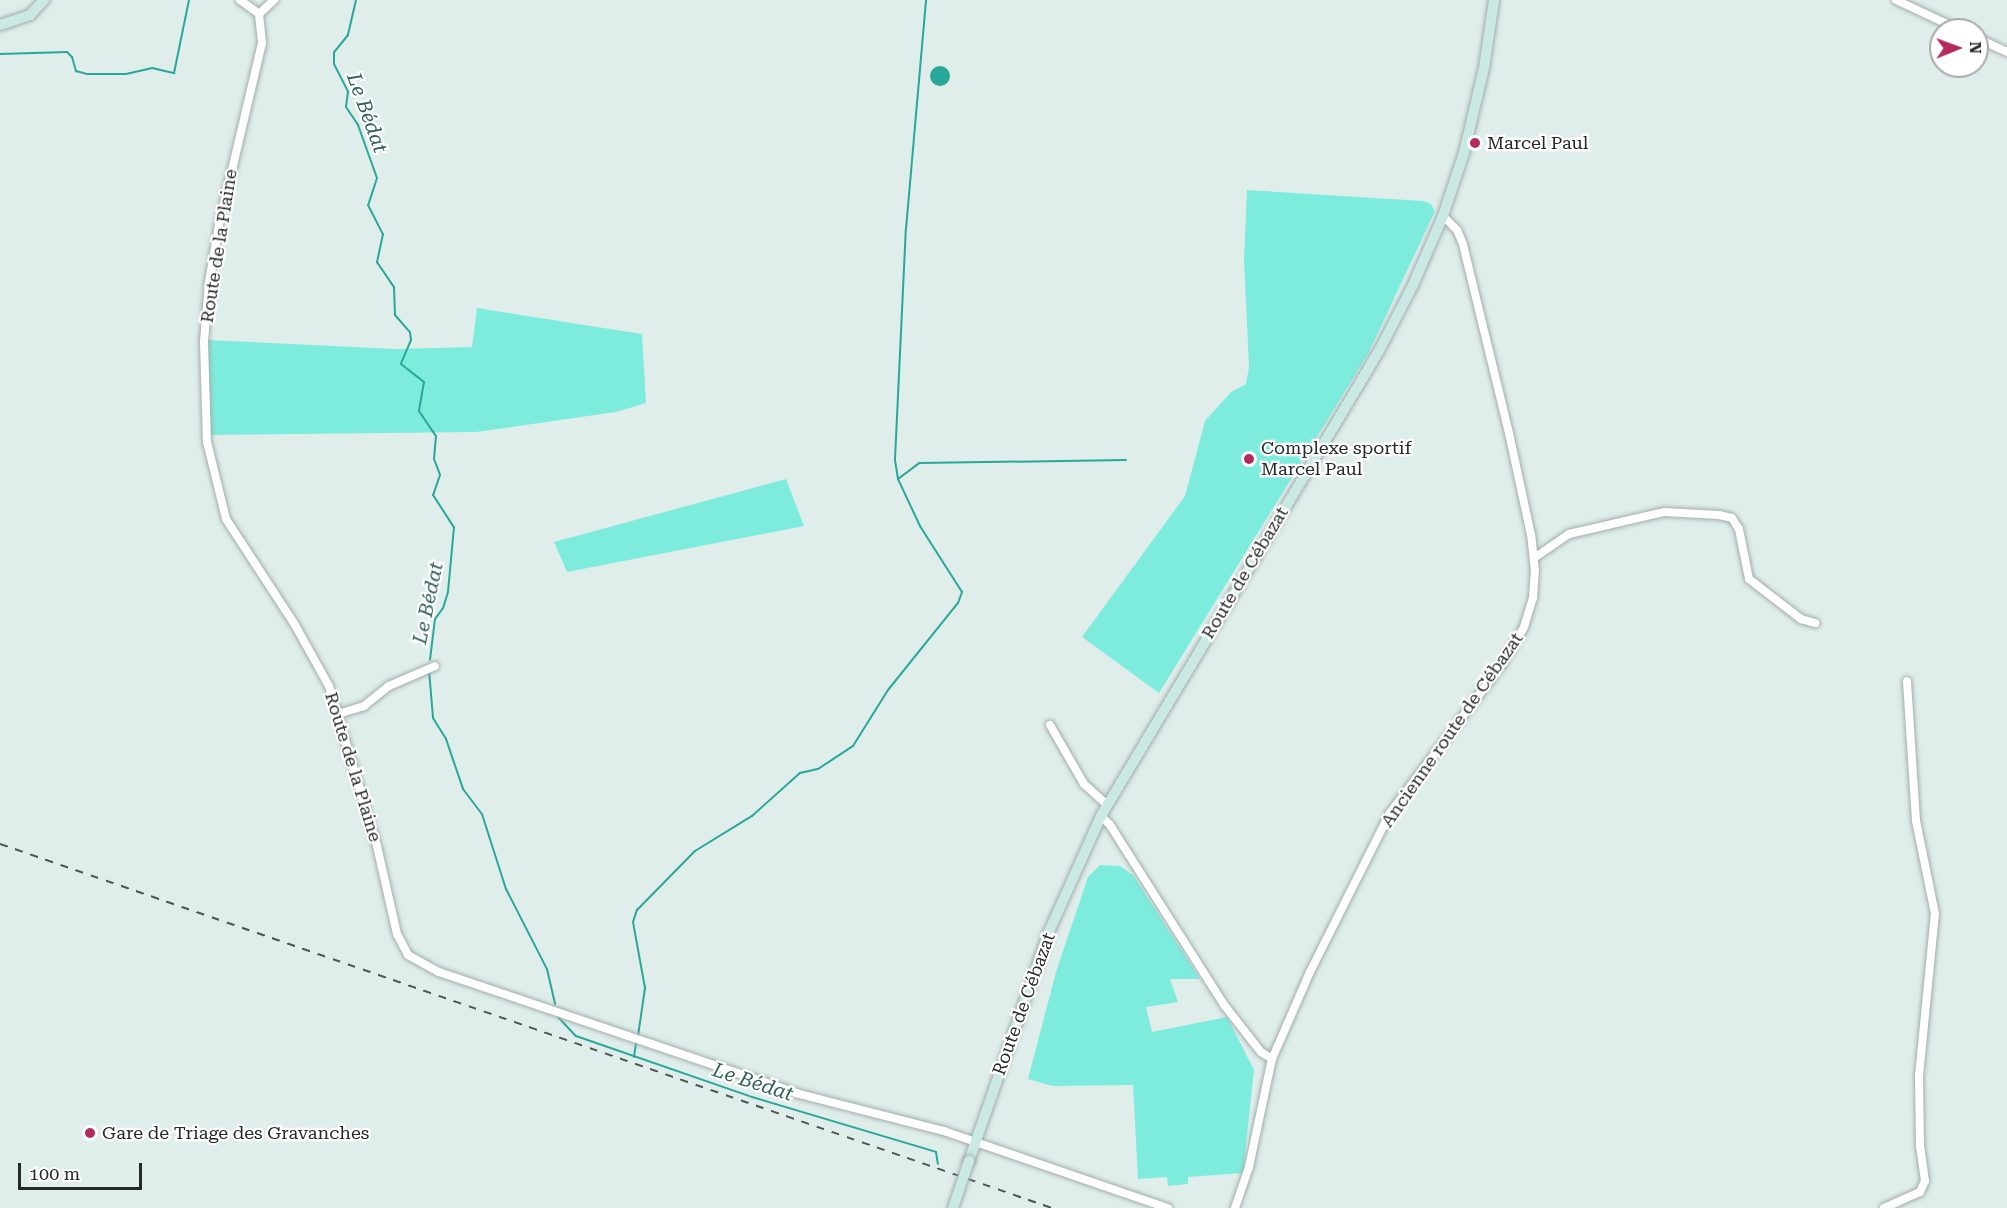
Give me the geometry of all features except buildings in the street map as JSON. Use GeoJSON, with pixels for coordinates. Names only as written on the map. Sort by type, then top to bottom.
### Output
{"type":"FeatureCollection","features":[{"type":"Feature","properties":{"kind":"main road"},"geometry":{"type":"LineString","coordinates":[[0,25],[30,15],[44,0]]}},
{"type":"Feature","properties":{"kind":"main road","name":"Route de Cébazat"},"geometry":{"type":"LineString","coordinates":[[953,1208],[1048,934],[1101,816],[1379,351],[1443,216],[1471,126],[1494,0]]}},
{"type":"Feature","properties":{"kind":"street"},"geometry":{"type":"LineString","coordinates":[[240,0],[259,14],[274,0]]}},
{"type":"Feature","properties":{"kind":"street"},"geometry":{"type":"LineString","coordinates":[[1896,0],[1934,18]]}},
{"type":"Feature","properties":{"kind":"street","name":"Route de la Plaine"},"geometry":{"type":"LineString","coordinates":[[259,14],[262,43],[219,225],[209,282],[204,342],[207,442],[226,519],[316,659],[338,714],[377,846],[396,934],[408,955],[418,963],[796,1093],[976,1141]]}},
{"type":"Feature","properties":{"kind":"street"},"geometry":{"type":"LineString","coordinates":[[1989,44],[2007,52]]}},
{"type":"Feature","properties":{"kind":"street","name":"Ancienne route de Cébazat"},"geometry":{"type":"LineString","coordinates":[[1272,1059],[1310,972],[1390,813],[1503,663],[1524,627],[1533,598],[1534,558],[1463,244],[1457,230],[1443,216]]}},
{"type":"Feature","properties":{"kind":"street"},"geometry":{"type":"LineString","coordinates":[[1534,558],[1569,534],[1664,512],[1719,515],[1732,519],[1739,529],[1749,579],[1801,619],[1815,623]]}},
{"type":"Feature","properties":{"kind":"street"},"geometry":{"type":"LineString","coordinates":[[338,714],[364,706],[389,686],[435,666]]}},
{"type":"Feature","properties":{"kind":"street"},"geometry":{"type":"LineString","coordinates":[[1884,1208],[1920,1192],[1925,1181],[1920,1147],[1919,1076],[1935,914],[1916,821],[1907,681]]}},
{"type":"Feature","properties":{"kind":"street"},"geometry":{"type":"LineString","coordinates":[[1050,725],[1084,784],[1107,805]]}},
{"type":"Feature","properties":{"kind":"street"},"geometry":{"type":"LineString","coordinates":[[1101,816],[1110,825],[1225,1006],[1261,1052],[1272,1059],[1249,1167],[1235,1208]]}},
{"type":"Feature","properties":{"kind":"street"},"geometry":{"type":"LineString","coordinates":[[976,1141],[1168,1208]]}},
{"type":"Feature","properties":{"kind":"shaded area"},"geometry":{"type":"Polygon","coordinates":[[[936,66],[944,66],[950,72],[950,80],[944,86],[936,86],[930,80],[930,72],[936,66]]]}},
{"type":"Feature","properties":{"kind":"shaded area","name":"Complexe sportif Marcel Paul"},"geometry":{"type":"Polygon","coordinates":[[[1247,190],[1423,201],[1431,204],[1435,211],[1368,354],[1159,693],[1082,637],[1185,496],[1205,421],[1231,392],[1246,384],[1249,367],[1244,259],[1247,190]]]}},
{"type":"Feature","properties":{"kind":"shaded area"},"geometry":{"type":"Polygon","coordinates":[[[477,308],[642,334],[646,403],[616,412],[476,432],[209,435],[208,340],[396,349],[472,347],[477,308]]]}},
{"type":"Feature","properties":{"kind":"shaded area"},"geometry":{"type":"Polygon","coordinates":[[[786,479],[804,526],[567,572],[554,542],[786,479]]]}},
{"type":"Feature","properties":{"kind":"shaded area"},"geometry":{"type":"Polygon","coordinates":[[[1100,865],[1120,866],[1133,875],[1200,979],[1170,979],[1178,1002],[1146,1007],[1152,1032],[1227,1017],[1254,1070],[1243,1173],[1188,1177],[1188,1184],[1168,1186],[1167,1177],[1138,1179],[1133,1085],[1052,1086],[1028,1079],[1056,972],[1088,877],[1100,865]]]}},
{"type":"Feature","properties":{"kind":"waterway"},"geometry":{"type":"LineString","coordinates":[[0,54],[67,52],[72,57],[76,71],[87,74],[126,74],[152,68],[174,73],[189,0]]}},
{"type":"Feature","properties":{"kind":"waterway","name":"Le Bédat"},"geometry":{"type":"LineString","coordinates":[[356,0],[348,35],[334,52],[334,64],[348,92],[346,107],[358,125],[377,178],[368,205],[383,234],[377,262],[394,287],[395,315],[410,332],[411,340],[401,364],[424,382],[419,411],[436,436],[434,459],[440,475],[433,495],[454,527],[448,592],[443,608],[435,619],[430,660]]}},
{"type":"Feature","properties":{"kind":"waterway"},"geometry":{"type":"LineString","coordinates":[[638,1036],[645,988],[633,922],[637,910],[695,851],[752,816],[800,773],[818,769],[853,746],[888,690],[958,603],[962,592],[920,526],[898,479],[895,459],[906,229],[926,0]]}},
{"type":"Feature","properties":{"kind":"waterway"},"geometry":{"type":"LineString","coordinates":[[898,479],[919,463],[1126,460]]}},
{"type":"Feature","properties":{"kind":"waterway","name":"Le Bédat"},"geometry":{"type":"LineString","coordinates":[[429,670],[433,718],[446,739],[463,789],[482,814],[506,889],[547,969],[555,1004]]}},
{"type":"Feature","properties":{"kind":"waterway","name":"Le Bédat"},"geometry":{"type":"LineString","coordinates":[[558,1017],[576,1036],[752,1097],[936,1152],[938,1164]]}},
{"type":"Feature","properties":{"kind":"waterway"},"geometry":{"type":"LineString","coordinates":[[634,1057],[636,1043]]}},
{"type":"Feature","properties":{"kind":"railway"},"geometry":{"type":"LineString","coordinates":[[0,844],[1052,1208]]}},
{"type":"Feature","properties":{"kind":"place","name":"Marcel Paul"},"geometry":{"type":"Point","coordinates":[1475,143]}},
{"type":"Feature","properties":{"kind":"place","name":"Complexe sportif Marcel Paul"},"geometry":{"type":"Point","coordinates":[1249,459]}},
{"type":"Feature","properties":{"kind":"place","name":"Gare de Triage des Gravanches"},"geometry":{"type":"Point","coordinates":[90,1133]}}]}
